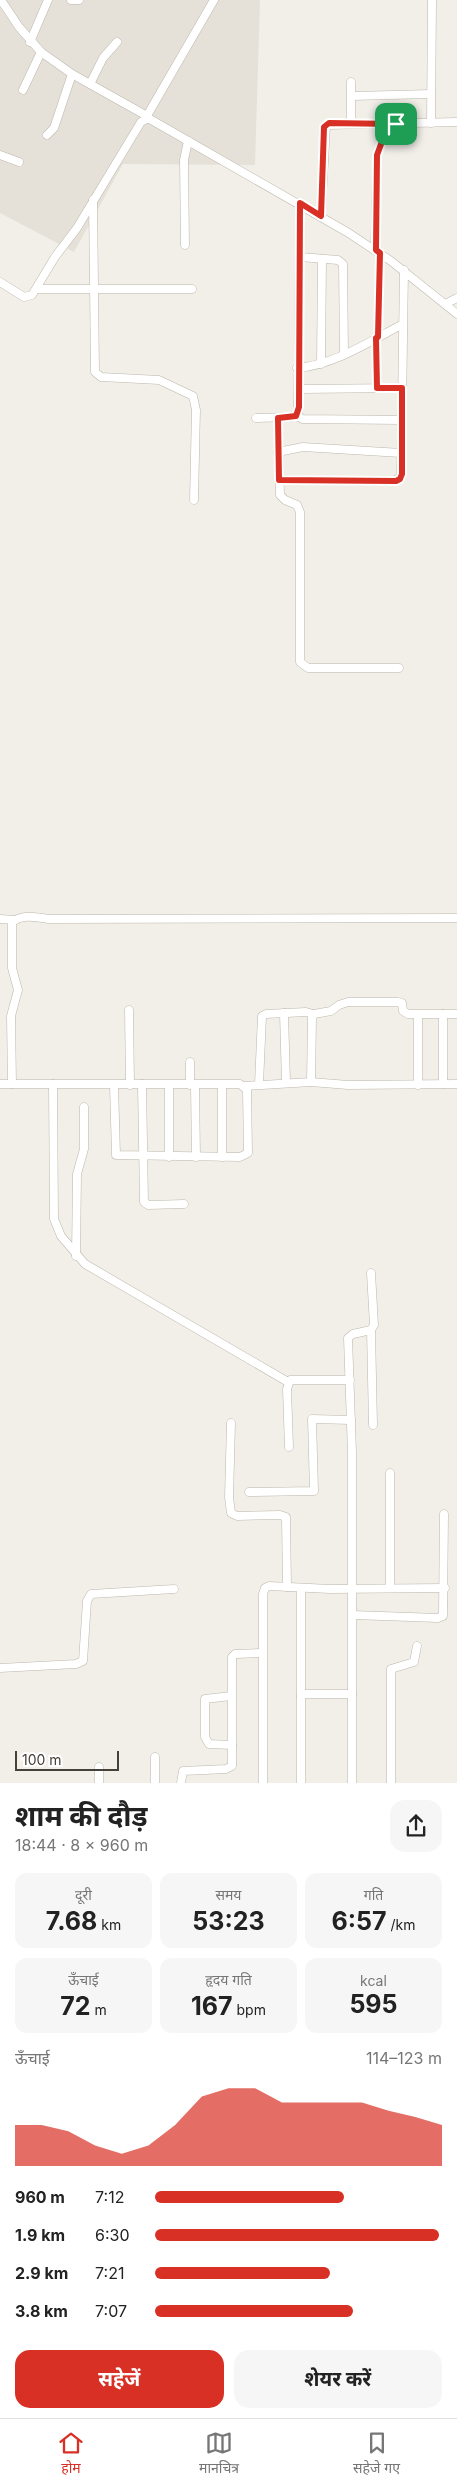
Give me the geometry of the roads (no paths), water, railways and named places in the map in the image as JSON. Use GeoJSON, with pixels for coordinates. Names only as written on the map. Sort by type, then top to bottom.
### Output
{"type":"FeatureCollection","features":[{"type":"Feature","properties":{"kind":"street"},"geometry":{"type":"LineString","coordinates":[[1,0],[30,42],[72,74],[300,203],[378,251],[457,314]]}},
{"type":"Feature","properties":{"kind":"street"},"geometry":{"type":"LineString","coordinates":[[30,42],[48,0]]}},
{"type":"Feature","properties":{"kind":"street"},"geometry":{"type":"LineString","coordinates":[[71,0],[79,0]]}},
{"type":"Feature","properties":{"kind":"street"},"geometry":{"type":"LineString","coordinates":[[0,282],[27,297],[32,295],[76,228],[141,122],[147,117],[214,0]]}},
{"type":"Feature","properties":{"kind":"street"},"geometry":{"type":"LineString","coordinates":[[431,123],[432,0]]}},
{"type":"Feature","properties":{"kind":"street"},"geometry":{"type":"LineString","coordinates":[[90,84],[103,58],[117,42]]}},
{"type":"Feature","properties":{"kind":"street"},"geometry":{"type":"LineString","coordinates":[[23,90],[41,52]]}},
{"type":"Feature","properties":{"kind":"street"},"geometry":{"type":"LineString","coordinates":[[47,135],[54,128],[72,74]]}},
{"type":"Feature","properties":{"kind":"street"},"geometry":{"type":"LineString","coordinates":[[351,82],[351,124]]}},
{"type":"Feature","properties":{"kind":"street"},"geometry":{"type":"LineString","coordinates":[[352,96],[430,94]]}},
{"type":"Feature","properties":{"kind":"street"},"geometry":{"type":"LineString","coordinates":[[321,216],[324,127],[329,123],[396,124],[457,122]]}},
{"type":"Feature","properties":{"kind":"street"},"geometry":{"type":"LineString","coordinates":[[377,388],[377,155],[384,136],[396,124]]}},
{"type":"Feature","properties":{"kind":"street"},"geometry":{"type":"LineString","coordinates":[[185,246],[184,160],[188,141]]}},
{"type":"Feature","properties":{"kind":"street"},"geometry":{"type":"LineString","coordinates":[[0,155],[19,162]]}},
{"type":"Feature","properties":{"kind":"street"},"geometry":{"type":"LineString","coordinates":[[93,200],[96,374],[101,377],[159,380],[193,396],[196,405],[194,500]]}},
{"type":"Feature","properties":{"kind":"street"},"geometry":{"type":"LineString","coordinates":[[296,416],[299,407],[300,203]]}},
{"type":"Feature","properties":{"kind":"street"},"geometry":{"type":"LineString","coordinates":[[300,257],[340,261],[344,266],[344,354]]}},
{"type":"Feature","properties":{"kind":"street"},"geometry":{"type":"LineString","coordinates":[[321,364],[322,259]]}},
{"type":"Feature","properties":{"kind":"street"},"geometry":{"type":"LineString","coordinates":[[279,480],[396,481],[401,477],[401,325],[404,270]]}},
{"type":"Feature","properties":{"kind":"street"},"geometry":{"type":"LineString","coordinates":[[37,288],[192,290]]}},
{"type":"Feature","properties":{"kind":"street"},"geometry":{"type":"LineString","coordinates":[[445,304],[457,298]]}},
{"type":"Feature","properties":{"kind":"street"},"geometry":{"type":"LineString","coordinates":[[298,368],[321,364],[401,325]]}},
{"type":"Feature","properties":{"kind":"street"},"geometry":{"type":"LineString","coordinates":[[298,389],[402,388]]}},
{"type":"Feature","properties":{"kind":"street"},"geometry":{"type":"LineString","coordinates":[[256,418],[296,416],[302,419],[402,420]]}},
{"type":"Feature","properties":{"kind":"street"},"geometry":{"type":"LineString","coordinates":[[278,418],[281,497],[297,504],[299,509],[300,662],[308,668],[399,668]]}},
{"type":"Feature","properties":{"kind":"street"},"geometry":{"type":"LineString","coordinates":[[278,452],[303,448],[401,453]]}},
{"type":"Feature","properties":{"kind":"street"},"geometry":{"type":"LineString","coordinates":[[0,919],[14,920],[33,916],[48,918],[213,920],[457,918]]}},
{"type":"Feature","properties":{"kind":"street"},"geometry":{"type":"LineString","coordinates":[[12,1084],[11,1016],[18,990],[12,963],[12,928],[14,920]]}},
{"type":"Feature","properties":{"kind":"street"},"geometry":{"type":"LineString","coordinates":[[259,1084],[261,1017],[266,1014],[313,1014],[331,1011],[344,1003],[398,1002],[402,1003],[406,1014],[457,1014]]}},
{"type":"Feature","properties":{"kind":"street"},"geometry":{"type":"LineString","coordinates":[[129,1010],[130,1085]]}},
{"type":"Feature","properties":{"kind":"street"},"geometry":{"type":"LineString","coordinates":[[284,1013],[286,1083]]}},
{"type":"Feature","properties":{"kind":"street"},"geometry":{"type":"LineString","coordinates":[[310,1082],[313,1014]]}},
{"type":"Feature","properties":{"kind":"street"},"geometry":{"type":"LineString","coordinates":[[418,1014],[418,1085]]}},
{"type":"Feature","properties":{"kind":"street"},"geometry":{"type":"LineString","coordinates":[[443,1014],[444,1084]]}},
{"type":"Feature","properties":{"kind":"street"},"geometry":{"type":"LineString","coordinates":[[190,1062],[193,1085],[196,1157]]}},
{"type":"Feature","properties":{"kind":"street"},"geometry":{"type":"LineString","coordinates":[[0,1084],[240,1084],[245,1086],[310,1082],[348,1085],[457,1084]]}},
{"type":"Feature","properties":{"kind":"street"},"geometry":{"type":"LineString","coordinates":[[53,1084],[54,1219],[58,1232],[76,1256],[92,1269],[209,1334],[288,1382]]}},
{"type":"Feature","properties":{"kind":"street"},"geometry":{"type":"LineString","coordinates":[[142,1084],[146,1204],[184,1204]]}},
{"type":"Feature","properties":{"kind":"street"},"geometry":{"type":"LineString","coordinates":[[114,1085],[115,1153],[119,1156],[169,1157],[240,1157],[248,1153],[245,1086]]}},
{"type":"Feature","properties":{"kind":"street"},"geometry":{"type":"LineString","coordinates":[[169,1157],[170,1085]]}},
{"type":"Feature","properties":{"kind":"street"},"geometry":{"type":"LineString","coordinates":[[222,1085],[222,1157]]}},
{"type":"Feature","properties":{"kind":"street"},"geometry":{"type":"LineString","coordinates":[[76,1256],[77,1174],[84,1149],[84,1107]]}},
{"type":"Feature","properties":{"kind":"street"},"geometry":{"type":"LineString","coordinates":[[371,1273],[374,1320],[371,1330],[373,1425]]}},
{"type":"Feature","properties":{"kind":"street"},"geometry":{"type":"LineString","coordinates":[[352,1783],[351,1420],[348,1338],[353,1334],[371,1330]]}},
{"type":"Feature","properties":{"kind":"street"},"geometry":{"type":"LineString","coordinates":[[288,1382],[296,1379],[350,1380]]}},
{"type":"Feature","properties":{"kind":"street"},"geometry":{"type":"LineString","coordinates":[[288,1382],[289,1446]]}},
{"type":"Feature","properties":{"kind":"street"},"geometry":{"type":"LineString","coordinates":[[249,1492],[314,1491],[312,1419],[351,1420]]}},
{"type":"Feature","properties":{"kind":"street"},"geometry":{"type":"LineString","coordinates":[[230,1423],[229,1497],[231,1513],[237,1516],[280,1515],[286,1517],[287,1587]]}},
{"type":"Feature","properties":{"kind":"street"},"geometry":{"type":"LineString","coordinates":[[390,1473],[390,1588]]}},
{"type":"Feature","properties":{"kind":"street"},"geometry":{"type":"LineString","coordinates":[[352,1615],[441,1618],[444,1613],[444,1514]]}},
{"type":"Feature","properties":{"kind":"street"},"geometry":{"type":"LineString","coordinates":[[263,1783],[262,1653],[264,1591],[269,1586],[352,1589],[444,1588]]}},
{"type":"Feature","properties":{"kind":"street"},"geometry":{"type":"LineString","coordinates":[[301,1588],[301,1783]]}},
{"type":"Feature","properties":{"kind":"street"},"geometry":{"type":"LineString","coordinates":[[0,1668],[76,1664],[83,1661],[87,1601],[91,1594],[174,1589]]}},
{"type":"Feature","properties":{"kind":"street"},"geometry":{"type":"LineString","coordinates":[[391,1783],[391,1669],[414,1662],[417,1646]]}},
{"type":"Feature","properties":{"kind":"street"},"geometry":{"type":"LineString","coordinates":[[181,1783],[183,1770],[230,1768],[232,1763],[232,1745],[230,1696],[233,1655],[262,1653]]}},
{"type":"Feature","properties":{"kind":"street"},"geometry":{"type":"LineString","coordinates":[[301,1696],[305,1694],[352,1694]]}},
{"type":"Feature","properties":{"kind":"street"},"geometry":{"type":"LineString","coordinates":[[230,1696],[205,1699],[205,1737],[207,1742],[212,1745],[232,1745]]}},
{"type":"Feature","properties":{"kind":"street"},"geometry":{"type":"LineString","coordinates":[[155,1756],[155,1783]]}},
{"type":"Feature","properties":{"kind":"street"},"geometry":{"type":"LineString","coordinates":[[99,1767],[99,1783]]}}]}
